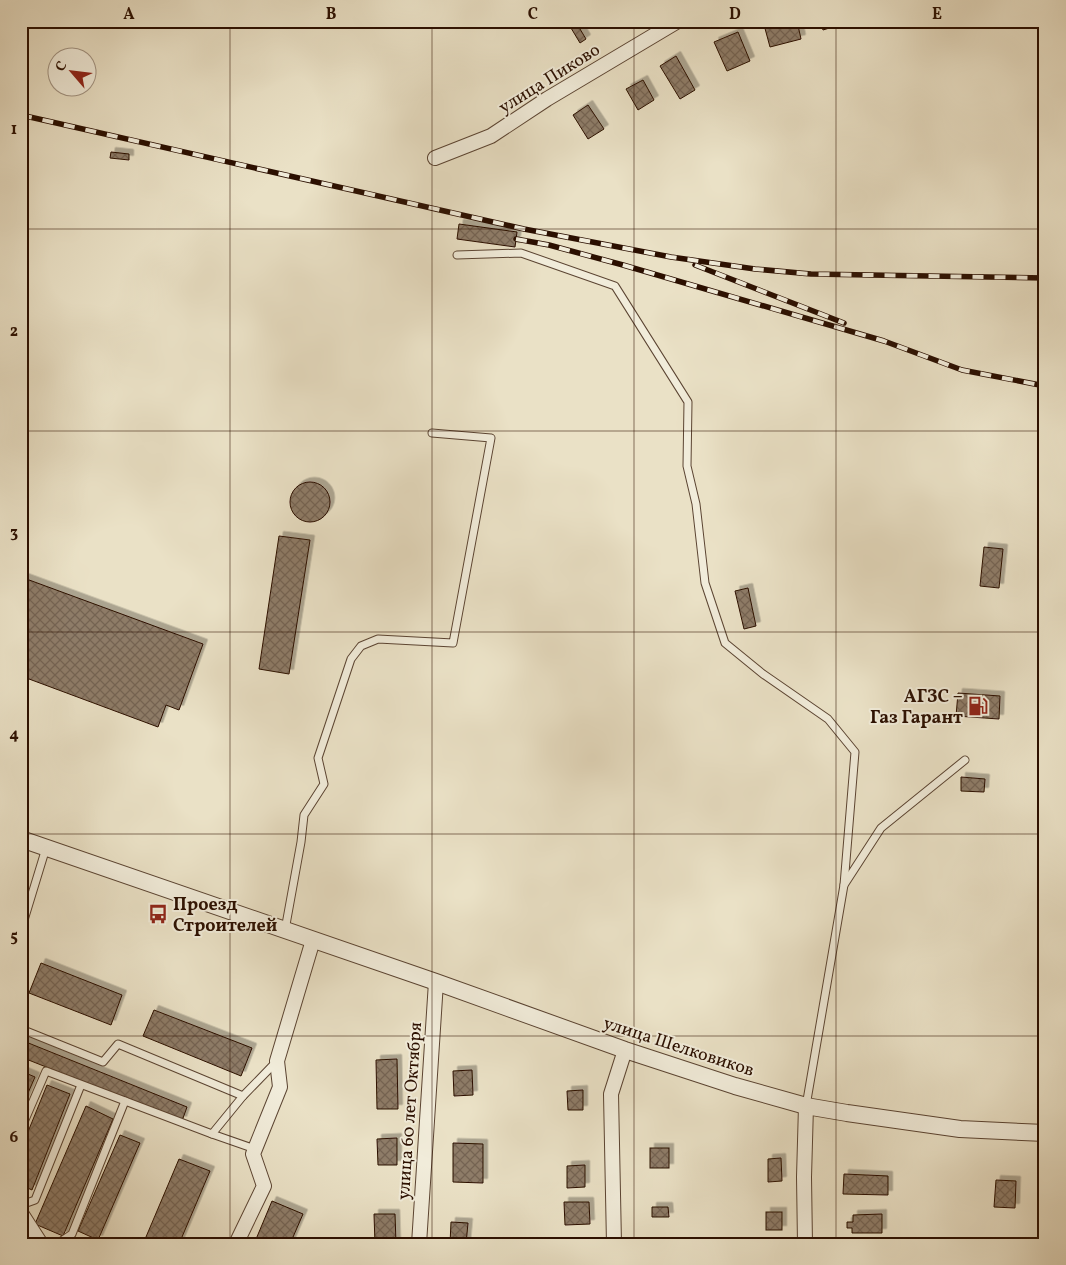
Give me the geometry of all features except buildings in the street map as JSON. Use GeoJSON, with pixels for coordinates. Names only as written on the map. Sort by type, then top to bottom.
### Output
{"type":"FeatureCollection","features":[{"type":"Feature","properties":{"kind":"street","name":"улица Пиково"},"geometry":{"type":"LineString","coordinates":[[435,158],[490,136],[547,99],[678,21]]}},
{"type":"Feature","properties":{"kind":"street","name":"улица Шелковиков"},"geometry":{"type":"LineString","coordinates":[[21,839],[436,982],[625,1050],[735,1086],[806,1106],[960,1129],[1045,1133]]}},
{"type":"Feature","properties":{"kind":"street"},"geometry":{"type":"LineString","coordinates":[[236,1244],[264,1186],[252,1154],[280,1087],[277,1061],[313,940]]}},
{"type":"Feature","properties":{"kind":"street","name":"улица 60 лет Октября"},"geometry":{"type":"LineString","coordinates":[[419,1244],[436,982]]}},
{"type":"Feature","properties":{"kind":"street"},"geometry":{"type":"LineString","coordinates":[[614,1244],[611,1094],[625,1050]]}},
{"type":"Feature","properties":{"kind":"street"},"geometry":{"type":"LineString","coordinates":[[805,1244],[806,1106]]}},
{"type":"Feature","properties":{"kind":"street"},"geometry":{"type":"LineString","coordinates":[[21,1213],[41,1244]]}},
{"type":"Feature","properties":{"kind":"lane"},"geometry":{"type":"LineString","coordinates":[[457,255],[521,253],[615,286],[688,402],[687,466],[696,504],[705,583],[725,643],[763,674],[828,719],[855,752],[844,885],[806,1106]]}},
{"type":"Feature","properties":{"kind":"lane"},"geometry":{"type":"LineString","coordinates":[[285,930],[304,816],[324,784],[318,758],[351,658],[361,646],[378,640],[453,643],[491,438],[432,433]]}},
{"type":"Feature","properties":{"kind":"lane"},"geometry":{"type":"LineString","coordinates":[[844,885],[881,828],[965,760]]}},
{"type":"Feature","properties":{"kind":"lane"},"geometry":{"type":"LineString","coordinates":[[21,930],[46,848]]}},
{"type":"Feature","properties":{"kind":"lane"},"geometry":{"type":"LineString","coordinates":[[21,1029],[103,1062],[118,1044],[244,1096]]}},
{"type":"Feature","properties":{"kind":"lane"},"geometry":{"type":"LineString","coordinates":[[212,1134],[277,1061]]}},
{"type":"Feature","properties":{"kind":"lane"},"geometry":{"type":"LineString","coordinates":[[21,1130],[46,1071],[255,1149]]}},
{"type":"Feature","properties":{"kind":"lane"},"geometry":{"type":"LineString","coordinates":[[21,1205],[35,1200],[81,1085]]}},
{"type":"Feature","properties":{"kind":"lane"},"geometry":{"type":"LineString","coordinates":[[56,1244],[72,1234],[125,1101]]}},
{"type":"Feature","properties":{"kind":"railway"},"geometry":{"type":"LineString","coordinates":[[21,115],[524,229],[671,257],[755,269],[811,274],[1045,278]]}},
{"type":"Feature","properties":{"kind":"railway"},"geometry":{"type":"LineString","coordinates":[[516,239],[549,245],[623,265],[884,341],[962,370],[1045,386]]}},
{"type":"Feature","properties":{"kind":"railway"},"geometry":{"type":"LineString","coordinates":[[695,265],[844,323]]}},
{"type":"Feature","properties":{"kind":"place","name":"АГЗС – Газ Гарант"},"geometry":{"type":"Point","coordinates":[978,706]}},
{"type":"Feature","properties":{"kind":"place","name":"Проезд Строителей"},"geometry":{"type":"Point","coordinates":[158,914]}}]}
